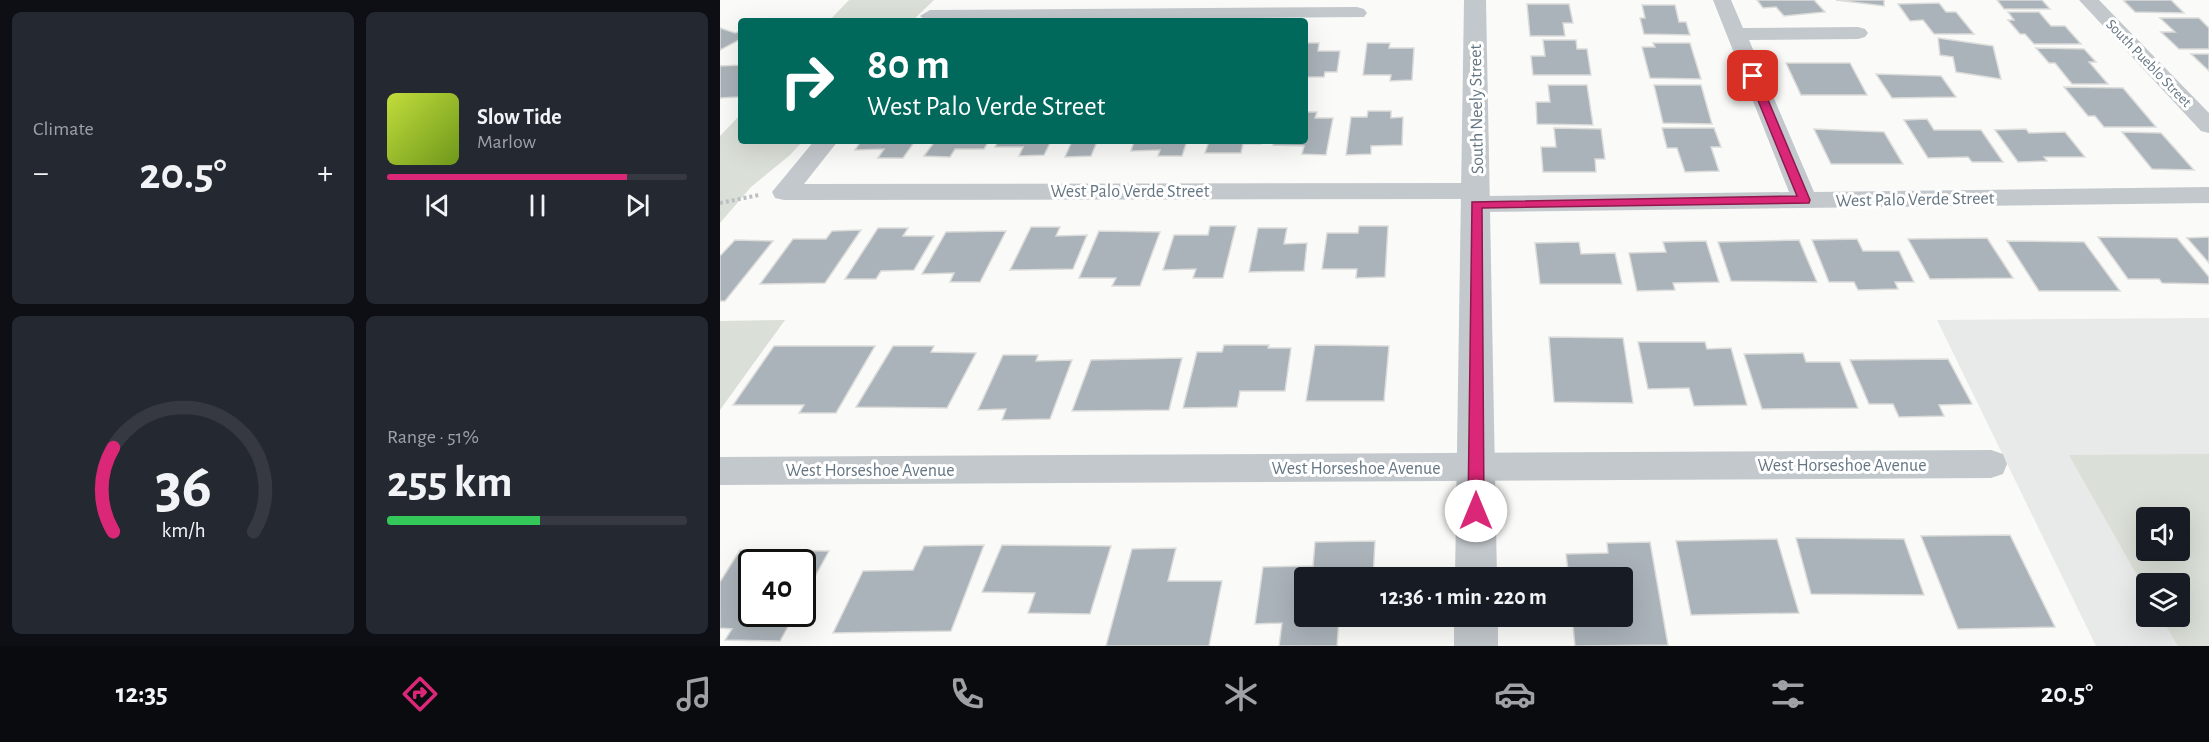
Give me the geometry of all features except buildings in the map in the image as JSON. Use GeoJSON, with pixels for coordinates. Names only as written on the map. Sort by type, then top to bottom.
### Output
{"type":"FeatureCollection","features":[{"type":"Feature","properties":{"kind":"street"},"geometry":{"type":"LineString","coordinates":[[929,18],[949,0]]}},
{"type":"Feature","properties":{"kind":"street","name":"South Neely Street"},"geometry":{"type":"LineString","coordinates":[[1475,0],[1476,567]]}},
{"type":"Feature","properties":{"kind":"street"},"geometry":{"type":"LineString","coordinates":[[1722,0],[1804,200]]}},
{"type":"Feature","properties":{"kind":"street","name":"South Pueblo Street"},"geometry":{"type":"LineString","coordinates":[[2088,0],[2209,126]]}},
{"type":"Feature","properties":{"kind":"street"},"geometry":{"type":"LineString","coordinates":[[1000,18],[1357,13]]}},
{"type":"Feature","properties":{"kind":"street"},"geometry":{"type":"LineString","coordinates":[[1736,34],[1858,33]]}},
{"type":"Feature","properties":{"kind":"street"},"geometry":{"type":"LineString","coordinates":[[784,192],[824,144]]}},
{"type":"Feature","properties":{"kind":"street","name":"West Palo Verde Street"},"geometry":{"type":"LineString","coordinates":[[784,192],[1804,200],[2209,195]]}},
{"type":"Feature","properties":{"kind":"street","name":"West Horseshoe Avenue"},"geometry":{"type":"LineString","coordinates":[[720,471],[1991,464]]}},
{"type":"Feature","properties":{"kind":"street"},"geometry":{"type":"LineString","coordinates":[[1476,627],[1476,646]]}},
{"type":"Feature","properties":{"kind":"path"},"geometry":{"type":"LineString","coordinates":[[720,203],[737,198],[784,192]]}},
{"type":"Feature","properties":{"kind":"shaded area"},"geometry":{"type":"Polygon","coordinates":[[[849,0],[934,0],[915,18],[832,18],[849,0]]]}},
{"type":"Feature","properties":{"kind":"shaded area"},"geometry":{"type":"Polygon","coordinates":[[[738,117],[738,144],[800,144],[751,187],[720,223],[720,136],[738,117]]]}},
{"type":"Feature","properties":{"kind":"shaded area"},"geometry":{"type":"Polygon","coordinates":[[[2209,318],[2209,646],[2096,646],[1937,320],[2209,318]]]}},
{"type":"Feature","properties":{"kind":"shaded area"},"geometry":{"type":"Polygon","coordinates":[[[785,320],[720,410],[720,321],[785,320]]]}},
{"type":"Feature","properties":{"kind":"shaded area"},"geometry":{"type":"Polygon","coordinates":[[[2209,454],[2209,646],[2178,646],[2167,627],[2190,627],[2190,573],[2136,573],[2069,455],[2209,454]]]}},
{"type":"Feature","properties":{"kind":"route"},"geometry":{"type":"LineString","coordinates":[[1476,511],[1476,204],[1804,200],[1753,76]]}}]}
